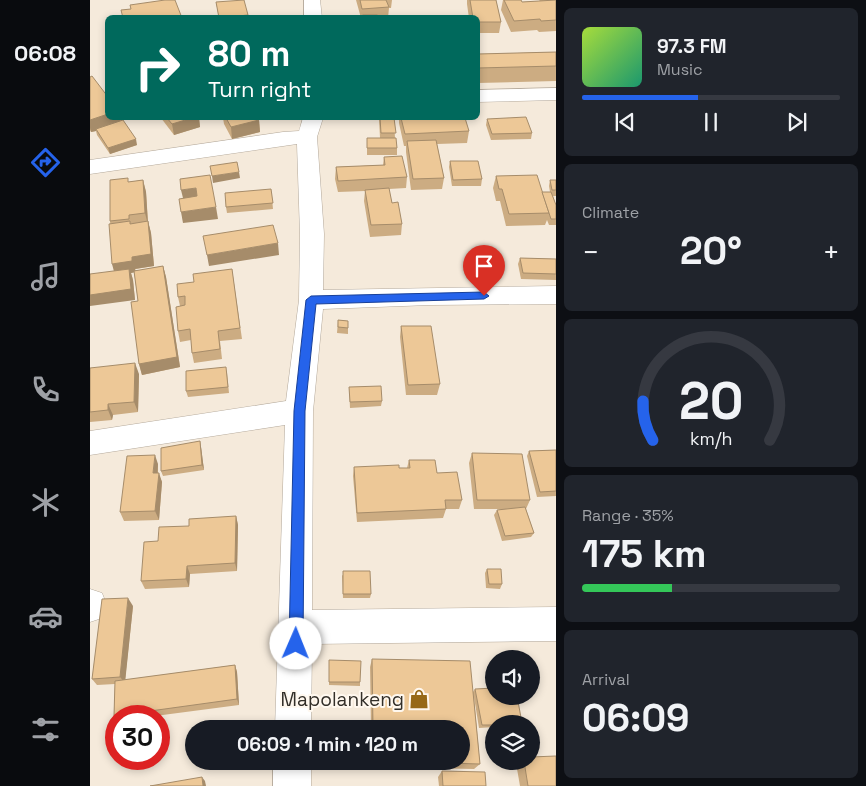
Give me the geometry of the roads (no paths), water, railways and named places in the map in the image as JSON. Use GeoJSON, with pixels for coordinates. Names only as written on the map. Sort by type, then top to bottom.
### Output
{"type":"FeatureCollection","features":[{"type":"Feature","properties":{"kind":"street"},"geometry":{"type":"LineString","coordinates":[[312,0],[313,15]]}},
{"type":"Feature","properties":{"kind":"street"},"geometry":{"type":"LineString","coordinates":[[480,96],[556,94]]}},
{"type":"Feature","properties":{"kind":"street"},"geometry":{"type":"LineString","coordinates":[[90,167],[283,138],[310,127],[311,300],[300,411],[293,720]]}},
{"type":"Feature","properties":{"kind":"street"},"geometry":{"type":"LineString","coordinates":[[311,300],[430,296],[556,295]]}},
{"type":"Feature","properties":{"kind":"street"},"geometry":{"type":"LineString","coordinates":[[90,443],[300,411]]}},
{"type":"Feature","properties":{"kind":"street"},"geometry":{"type":"LineString","coordinates":[[296,627],[556,624]]}},
{"type":"Feature","properties":{"kind":"street"},"geometry":{"type":"LineString","coordinates":[[292,770],[292,786]]}},
{"type":"Feature","properties":{"kind":"place","name":"Mapolankeng"},"geometry":{"type":"Point","coordinates":[419,699]}}]}
